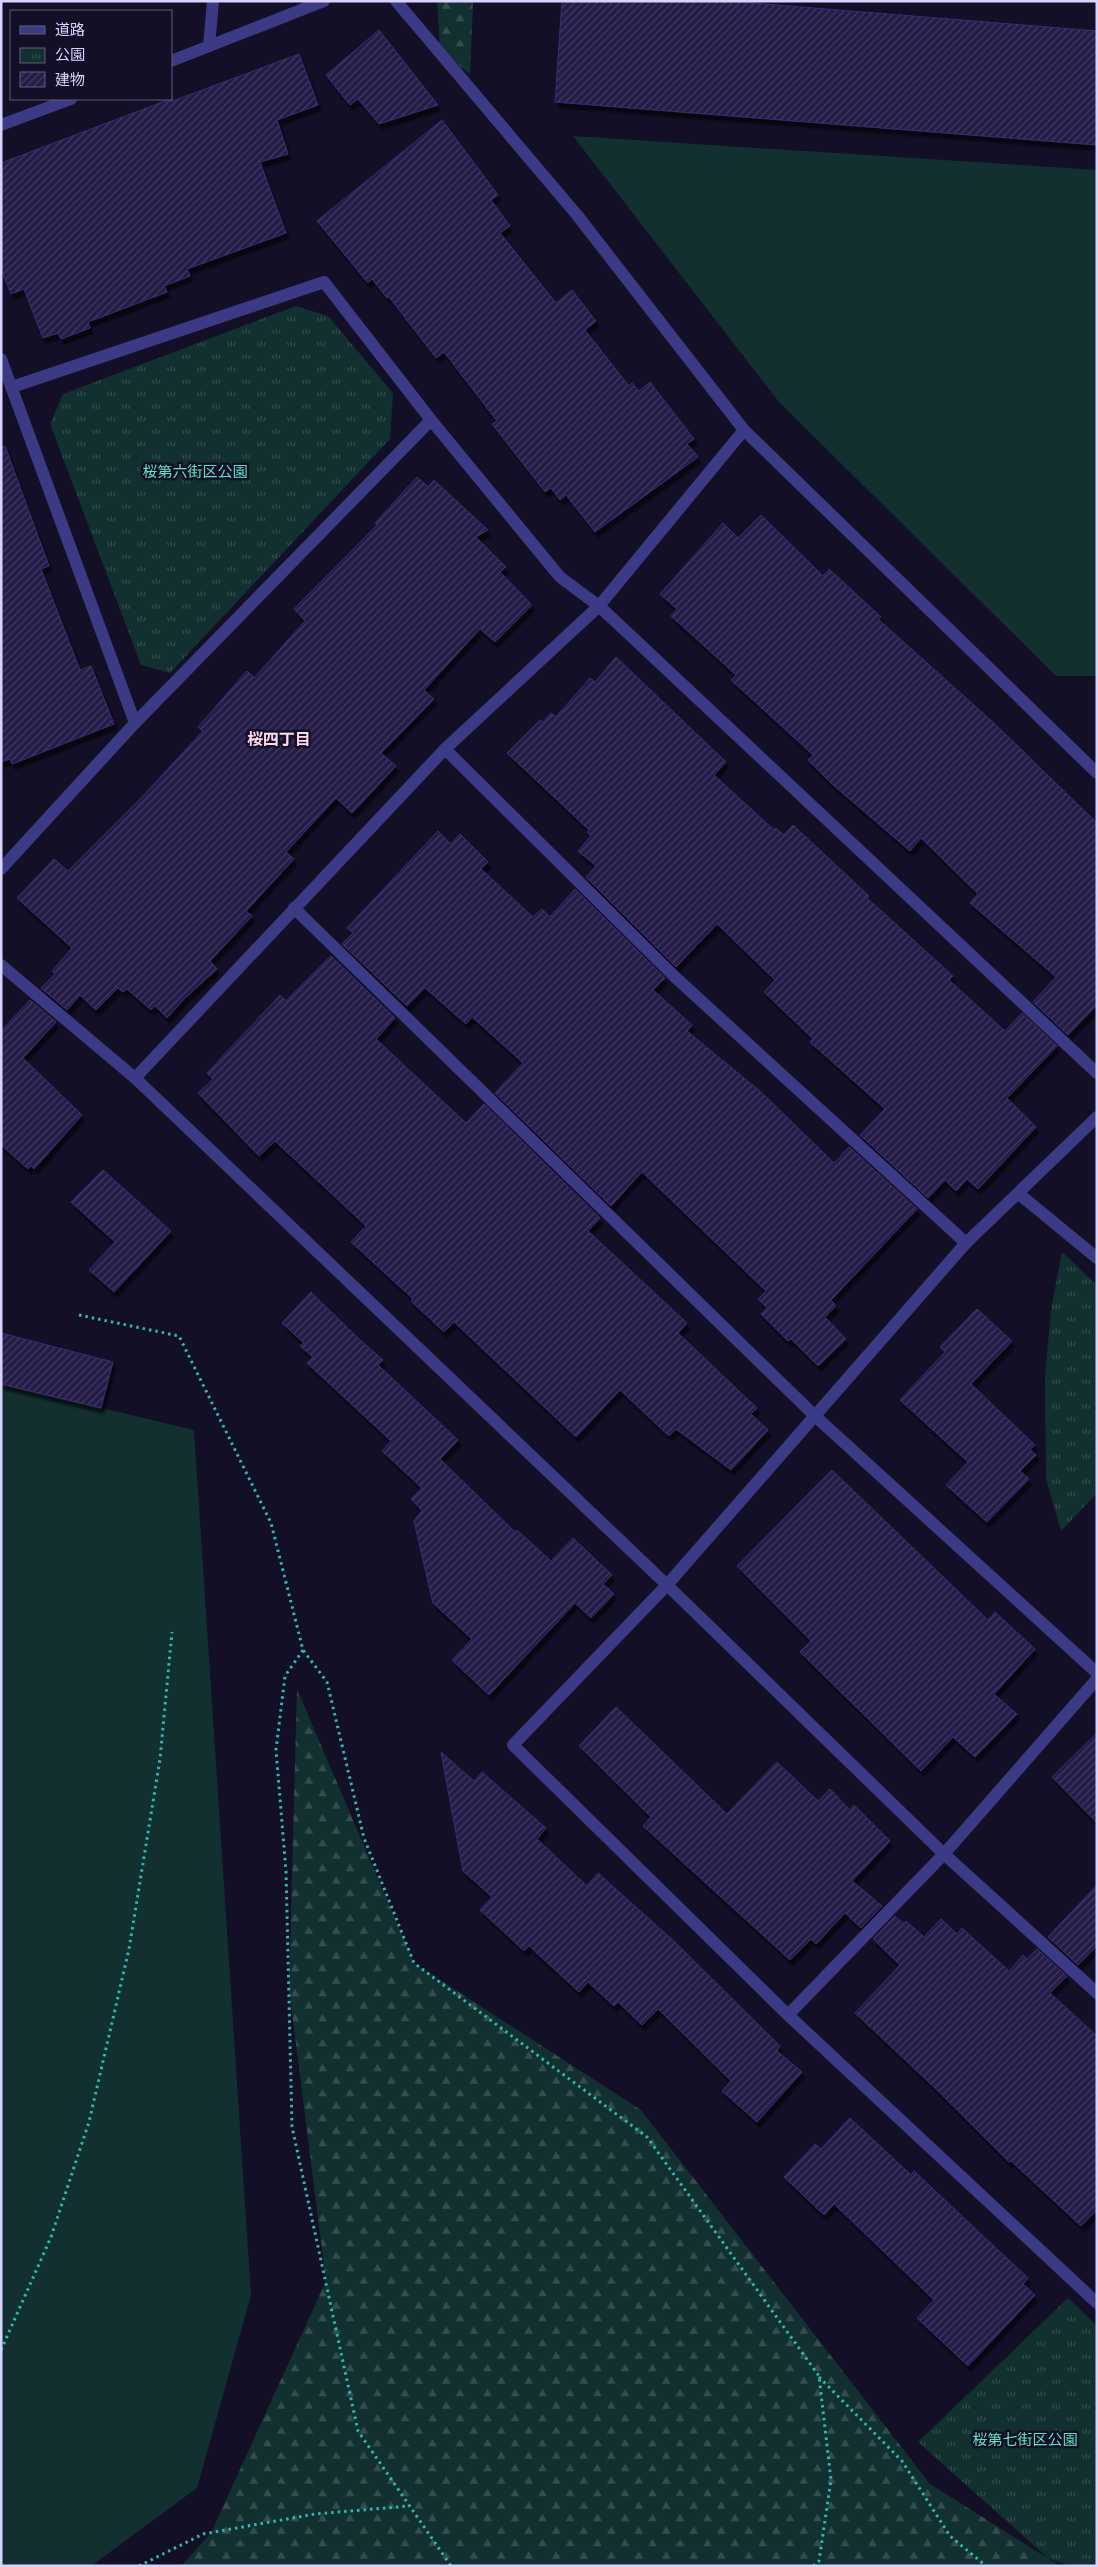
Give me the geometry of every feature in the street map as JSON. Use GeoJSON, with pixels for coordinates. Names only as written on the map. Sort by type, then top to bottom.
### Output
{"type":"FeatureCollection","features":[{"type":"Feature","properties":{"kind":"street"},"geometry":{"type":"LineString","coordinates":[[210,46],[213,1]]}},
{"type":"Feature","properties":{"kind":"street"},"geometry":{"type":"LineString","coordinates":[[172,61],[324,1]]}},
{"type":"Feature","properties":{"kind":"street"},"geometry":{"type":"LineString","coordinates":[[396,1],[577,215],[744,430],[1094,766]]}},
{"type":"Feature","properties":{"kind":"street"},"geometry":{"type":"LineString","coordinates":[[1,125],[68,100]]}},
{"type":"Feature","properties":{"kind":"street"},"geometry":{"type":"LineString","coordinates":[[12,387],[324,282],[431,420],[560,577],[599,606],[1097,1073]]}},
{"type":"Feature","properties":{"kind":"street"},"geometry":{"type":"LineString","coordinates":[[1,359],[135,723]]}},
{"type":"Feature","properties":{"kind":"street"},"geometry":{"type":"LineString","coordinates":[[1,869],[135,723],[431,420]]}},
{"type":"Feature","properties":{"kind":"street"},"geometry":{"type":"LineString","coordinates":[[135,1078],[444,749],[599,606],[744,430]]}},
{"type":"Feature","properties":{"kind":"street"},"geometry":{"type":"LineString","coordinates":[[444,749],[675,977],[966,1243]]}},
{"type":"Feature","properties":{"kind":"street"},"geometry":{"type":"LineString","coordinates":[[294,908],[815,1416],[1097,1673]]}},
{"type":"Feature","properties":{"kind":"street"},"geometry":{"type":"LineString","coordinates":[[1,965],[135,1078],[666,1585],[944,1854],[1097,1993]]}},
{"type":"Feature","properties":{"kind":"street"},"geometry":{"type":"LineString","coordinates":[[1097,1117],[966,1243],[666,1585],[513,1746],[788,2015],[1097,2303]]}},
{"type":"Feature","properties":{"kind":"street"},"geometry":{"type":"LineString","coordinates":[[1019,1194],[1097,1258]]}},
{"type":"Feature","properties":{"kind":"street"},"geometry":{"type":"LineString","coordinates":[[788,2015],[944,1854],[1097,1679]]}},
{"type":"Feature","properties":{"kind":"path"},"geometry":{"type":"LineString","coordinates":[[79,1314],[179,1336],[272,1524],[303,1650],[327,1682],[364,1838],[414,1963],[647,2137],[819,2376],[902,2461],[950,2536],[986,2566]]}},
{"type":"Feature","properties":{"kind":"path"},"geometry":{"type":"LineString","coordinates":[[1,2350],[51,2237],[89,2122],[129,1949],[160,1759],[172,1632]]}},
{"type":"Feature","properties":{"kind":"path"},"geometry":{"type":"LineString","coordinates":[[303,1650],[285,1676],[276,1750],[286,1870],[292,2127],[358,2431],[450,2566]]}},
{"type":"Feature","properties":{"kind":"path"},"geometry":{"type":"LineString","coordinates":[[813,2566],[819,2561],[831,2480],[819,2376]]}},
{"type":"Feature","properties":{"kind":"path"},"geometry":{"type":"LineString","coordinates":[[139,2566],[203,2534],[315,2514],[410,2506]]}},
{"type":"Feature","properties":{"kind":"green space"},"geometry":{"type":"Polygon","coordinates":[[[437,1],[473,1],[470,74],[440,51],[437,1]]]}},
{"type":"Feature","properties":{"kind":"green space"},"geometry":{"type":"Polygon","coordinates":[[[573,136],[1097,170],[1097,676],[1056,676],[779,402],[573,136]]]}},
{"type":"Feature","properties":{"kind":"green space","name":"桜第六街区公園"},"geometry":{"type":"Polygon","coordinates":[[[296,306],[328,316],[393,393],[390,439],[170,673],[141,665],[50,424],[63,394],[296,306]]]}},
{"type":"Feature","properties":{"kind":"green space"},"geometry":{"type":"Polygon","coordinates":[[[1062,1252],[1097,1285],[1097,1493],[1061,1531],[1046,1479],[1045,1377],[1051,1310],[1062,1252]]]}},
{"type":"Feature","properties":{"kind":"green space"},"geometry":{"type":"Polygon","coordinates":[[[1,1384],[194,1430],[251,2295],[197,2488],[91,2566],[1,2566],[1,1384]]]}},
{"type":"Feature","properties":{"kind":"green space"},"geometry":{"type":"Polygon","coordinates":[[[297,1689],[414,1963],[641,2110],[930,2484],[1060,2566],[181,2566],[211,2533],[326,2281],[289,1989],[297,1689]]]}},
{"type":"Feature","properties":{"kind":"green space","name":"桜第七街区公園"},"geometry":{"type":"Polygon","coordinates":[[[1068,2298],[1097,2326],[1097,2566],[1070,2566],[1049,2559],[918,2442],[1068,2298]]]}},
{"type":"Feature","properties":{"kind":"building"},"geometry":{"type":"Polygon","coordinates":[[[562,1],[728,1],[1097,31],[1097,145],[555,102],[562,1]]]}},
{"type":"Feature","properties":{"kind":"building"},"geometry":{"type":"Polygon","coordinates":[[[379,30],[438,105],[379,124],[358,99],[350,105],[326,75],[379,30]]]}},
{"type":"Feature","properties":{"kind":"building"},"geometry":{"type":"Polygon","coordinates":[[[299,54],[318,105],[277,120],[288,154],[260,162],[286,233],[187,269],[190,276],[164,286],[167,292],[88,322],[90,328],[61,339],[58,333],[43,338],[24,289],[11,294],[1,269],[1,163],[168,100],[172,100],[170,102],[299,54]]]}},
{"type":"Feature","properties":{"kind":"building"},"geometry":{"type":"Polygon","coordinates":[[[442,120],[498,195],[491,200],[510,226],[500,233],[556,303],[572,290],[596,321],[585,330],[629,386],[632,383],[639,391],[650,382],[694,439],[687,444],[698,457],[595,532],[566,495],[560,500],[551,488],[545,492],[492,424],[497,421],[444,352],[436,358],[389,297],[387,298],[372,279],[368,283],[317,221],[442,120]]]}},
{"type":"Feature","properties":{"kind":"building"},"geometry":{"type":"Polygon","coordinates":[[[5,446],[49,566],[41,569],[80,670],[91,666],[114,724],[12,764],[10,759],[1,762],[1,447],[5,446]]]}},
{"type":"Feature","properties":{"kind":"building"},"geometry":{"type":"Polygon","coordinates":[[[417,477],[428,487],[434,480],[488,530],[476,537],[506,567],[500,572],[532,605],[495,642],[480,629],[424,690],[434,699],[381,753],[396,766],[352,813],[336,798],[286,852],[294,859],[246,911],[252,916],[210,961],[217,969],[184,999],[167,1018],[155,1006],[151,1010],[127,989],[123,992],[118,988],[96,1010],[80,995],[67,1010],[41,988],[55,974],[52,971],[72,948],[17,898],[54,859],[68,871],[141,798],[203,731],[198,727],[247,671],[254,678],[305,621],[294,609],[377,525],[375,523],[417,477]]]}},
{"type":"Feature","properties":{"kind":"building"},"geometry":{"type":"Polygon","coordinates":[[[761,515],[823,576],[829,569],[881,617],[878,619],[995,724],[1097,823],[1097,1005],[1068,1035],[1033,1002],[1056,977],[970,903],[978,894],[921,838],[910,851],[833,785],[808,760],[813,755],[731,680],[736,675],[671,616],[677,609],[660,594],[723,523],[738,538],[761,515]]]}},
{"type":"Feature","properties":{"kind":"building"},"geometry":{"type":"Polygon","coordinates":[[[616,657],[726,762],[714,775],[774,830],[776,828],[784,835],[793,825],[869,896],[867,898],[953,976],[949,980],[1005,1031],[1022,1013],[1057,1046],[1007,1098],[1036,1127],[978,1189],[967,1179],[956,1191],[945,1180],[928,1198],[860,1135],[885,1109],[810,1042],[813,1039],[764,992],[775,980],[717,924],[676,967],[586,877],[596,866],[578,851],[591,836],[587,832],[589,830],[507,753],[540,720],[543,722],[551,713],[556,717],[590,678],[595,682],[616,657]]]}},
{"type":"Feature","properties":{"kind":"building"},"geometry":{"type":"Polygon","coordinates":[[[438,831],[451,844],[460,834],[488,862],[481,869],[533,917],[542,909],[550,917],[575,889],[665,978],[653,990],[692,1025],[687,1031],[761,1092],[834,1163],[849,1147],[917,1209],[831,1300],[836,1306],[825,1317],[846,1339],[818,1366],[791,1339],[788,1341],[761,1314],[767,1308],[758,1299],[766,1291],[642,1172],[611,1206],[495,1093],[523,1063],[472,1017],[466,1024],[425,988],[407,1006],[342,944],[353,933],[347,928],[438,831]]]}},
{"type":"Feature","properties":{"kind":"building"},"geometry":{"type":"Polygon","coordinates":[[[331,956],[395,1018],[376,1039],[466,1123],[484,1104],[600,1218],[588,1231],[687,1323],[678,1333],[757,1408],[751,1414],[768,1430],[731,1470],[676,1429],[669,1436],[620,1390],[576,1437],[454,1322],[444,1332],[411,1301],[413,1299],[351,1242],[366,1226],[275,1141],[259,1156],[198,1093],[213,1079],[207,1073],[280,995],[286,1001],[331,956]]]}},
{"type":"Feature","properties":{"kind":"building"},"geometry":{"type":"Polygon","coordinates":[[[30,1000],[56,1022],[23,1058],[82,1115],[34,1169],[31,1166],[28,1169],[1,1145],[1,1031],[30,1000]]]}},
{"type":"Feature","properties":{"kind":"building"},"geometry":{"type":"Polygon","coordinates":[[[103,1170],[171,1231],[114,1292],[89,1270],[115,1242],[71,1202],[103,1170]]]}},
{"type":"Feature","properties":{"kind":"building"},"geometry":{"type":"Polygon","coordinates":[[[311,1292],[383,1360],[378,1365],[458,1440],[440,1459],[515,1532],[517,1530],[551,1561],[573,1538],[612,1575],[603,1584],[614,1594],[591,1618],[575,1603],[489,1695],[452,1660],[472,1639],[433,1603],[414,1521],[422,1511],[411,1499],[422,1488],[382,1451],[391,1441],[307,1363],[313,1357],[300,1346],[304,1343],[282,1323],[311,1292]]]}},
{"type":"Feature","properties":{"kind":"building"},"geometry":{"type":"Polygon","coordinates":[[[977,1309],[1012,1341],[971,1384],[1035,1445],[1030,1449],[1036,1455],[1020,1471],[1029,1479],[987,1522],[946,1485],[968,1462],[900,1400],[945,1352],[940,1347],[977,1309]]]}},
{"type":"Feature","properties":{"kind":"building"},"geometry":{"type":"Polygon","coordinates":[[[1,1333],[113,1362],[101,1408],[1,1384],[1,1333]]]}},
{"type":"Feature","properties":{"kind":"building"},"geometry":{"type":"Polygon","coordinates":[[[832,1470],[988,1620],[995,1612],[1035,1649],[994,1694],[1017,1714],[975,1757],[953,1737],[921,1771],[800,1652],[811,1641],[737,1566],[832,1470]]]}},
{"type":"Feature","properties":{"kind":"building"},"geometry":{"type":"Polygon","coordinates":[[[616,1707],[727,1814],[777,1762],[818,1801],[830,1789],[850,1810],[854,1805],[890,1841],[852,1881],[882,1906],[861,1928],[845,1913],[816,1944],[811,1939],[790,1960],[643,1826],[651,1817],[579,1746],[616,1707]]]}},
{"type":"Feature","properties":{"kind":"building"},"geometry":{"type":"Polygon","coordinates":[[[1097,1733],[1097,1823],[1052,1777],[1097,1733]]]}},
{"type":"Feature","properties":{"kind":"building"},"geometry":{"type":"Polygon","coordinates":[[[441,1752],[474,1781],[482,1772],[546,1828],[537,1839],[587,1886],[598,1873],[675,1942],[780,2046],[777,2051],[802,2072],[757,2122],[722,2091],[731,2081],[658,2009],[642,2025],[618,2002],[614,2006],[588,1982],[579,1992],[529,1946],[524,1951],[480,1910],[492,1897],[463,1871],[441,1752]]]}},
{"type":"Feature","properties":{"kind":"building"},"geometry":{"type":"Polygon","coordinates":[[[1097,1885],[1097,1946],[1078,1965],[1048,1937],[1097,1885]]]}},
{"type":"Feature","properties":{"kind":"building"},"geometry":{"type":"Polygon","coordinates":[[[895,1916],[904,1924],[906,1921],[924,1937],[941,1919],[957,1934],[962,1928],[1009,1971],[1023,1955],[1027,1959],[1037,1949],[1067,1976],[1050,1993],[1097,2036],[1097,2210],[1081,2226],[1011,2161],[1009,2162],[935,2088],[855,2013],[900,1965],[873,1939],[895,1916]]]}},
{"type":"Feature","properties":{"kind":"building"},"geometry":{"type":"Polygon","coordinates":[[[850,2118],[911,2175],[914,2171],[1028,2278],[1023,2284],[1035,2295],[968,2366],[917,2318],[934,2300],[834,2204],[824,2215],[784,2177],[815,2144],[821,2149],[850,2118]]]}},
{"type":"Feature","properties":{"kind":"district","name":"桜四丁目"},"geometry":{"type":"Point","coordinates":[279,739]}}]}
